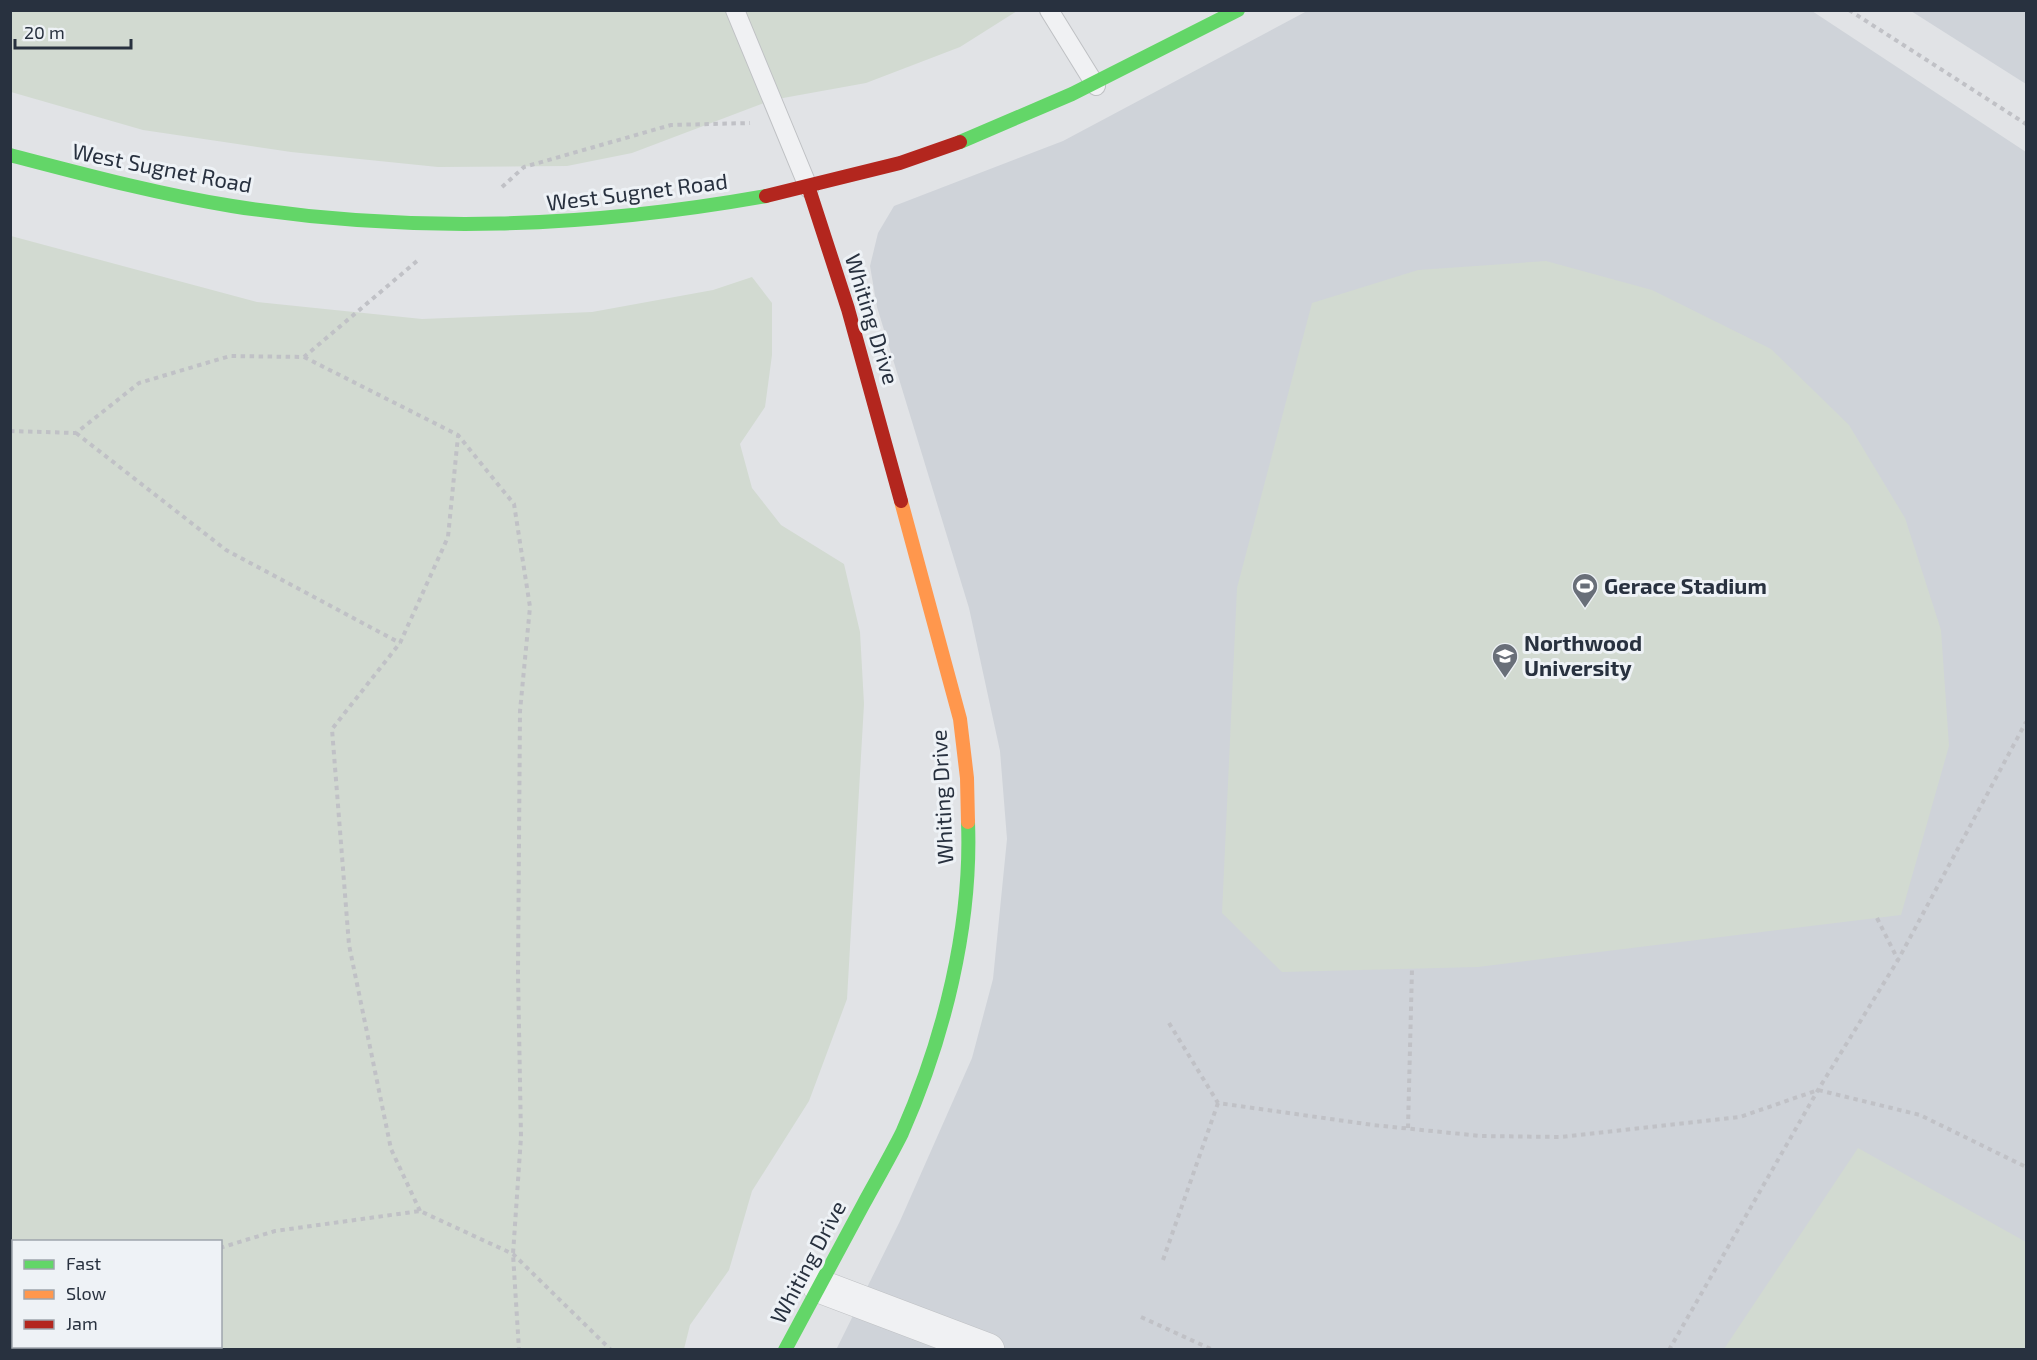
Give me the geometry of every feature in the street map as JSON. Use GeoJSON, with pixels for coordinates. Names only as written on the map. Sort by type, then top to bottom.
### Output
{"type":"FeatureCollection","features":[{"type":"Feature","properties":{"kind":"street","name":"West Sugnet Road"},"geometry":{"type":"LineString","coordinates":[[10,155],[93,180],[307,218],[457,227],[580,224],[739,202],[810,189],[903,162],[1000,127],[1096,86],[1238,10]]}},
{"type":"Feature","properties":{"kind":"street","name":"Whiting Drive"},"geometry":{"type":"LineString","coordinates":[[784,1350],[901,1134],[923,1080],[941,1021],[956,955],[966,891],[969,840],[967,778],[960,719],[851,320],[810,189]]}},
{"type":"Feature","properties":{"kind":"street"},"geometry":{"type":"LineString","coordinates":[[819,1286],[988,1350]]}},
{"type":"Feature","properties":{"kind":"lane"},"geometry":{"type":"LineString","coordinates":[[735,10],[810,189]]}},
{"type":"Feature","properties":{"kind":"lane"},"geometry":{"type":"LineString","coordinates":[[1049,10],[1096,86]]}},
{"type":"Feature","properties":{"kind":"path"},"geometry":{"type":"LineString","coordinates":[[1849,10],[2026,124]]}},
{"type":"Feature","properties":{"kind":"path"},"geometry":{"type":"LineString","coordinates":[[499,190],[524,167],[671,125],[781,122]]}},
{"type":"Feature","properties":{"kind":"path"},"geometry":{"type":"LineString","coordinates":[[304,357],[457,227]]}},
{"type":"Feature","properties":{"kind":"path"},"geometry":{"type":"LineString","coordinates":[[76,433],[139,382],[230,356],[304,357],[458,435],[514,504],[530,607],[520,711],[518,974],[521,1137],[513,1254],[519,1350]]}},
{"type":"Feature","properties":{"kind":"path"},"geometry":{"type":"LineString","coordinates":[[10,431],[76,433],[226,550],[400,643]]}},
{"type":"Feature","properties":{"kind":"path"},"geometry":{"type":"LineString","coordinates":[[420,1211],[391,1149],[349,945],[332,729],[400,643],[448,537],[458,435]]}},
{"type":"Feature","properties":{"kind":"path"},"geometry":{"type":"LineString","coordinates":[[1669,1350],[1818,1090],[1898,960],[2026,722]]}},
{"type":"Feature","properties":{"kind":"path"},"geometry":{"type":"LineString","coordinates":[[1877,918],[1898,960]]}},
{"type":"Feature","properties":{"kind":"path"},"geometry":{"type":"LineString","coordinates":[[1408,1128],[1412,969]]}},
{"type":"Feature","properties":{"kind":"path"},"geometry":{"type":"LineString","coordinates":[[1169,1023],[1218,1103]]}},
{"type":"Feature","properties":{"kind":"path"},"geometry":{"type":"LineString","coordinates":[[1218,1103],[1481,1136],[1560,1137],[1740,1117],[1818,1090],[1920,1115],[2026,1167]]}},
{"type":"Feature","properties":{"kind":"path"},"geometry":{"type":"LineString","coordinates":[[1163,1260],[1218,1103]]}},
{"type":"Feature","properties":{"kind":"path"},"geometry":{"type":"LineString","coordinates":[[222,1247],[275,1231],[420,1211],[513,1254],[611,1350]]}},
{"type":"Feature","properties":{"kind":"path"},"geometry":{"type":"LineString","coordinates":[[1141,1317],[1213,1350]]}},
{"type":"Feature","properties":{"kind":"shaded area"},"geometry":{"type":"Polygon","coordinates":[[[10,11],[1017,11],[960,47],[866,83],[772,100],[632,153],[567,166],[438,167],[291,152],[143,130],[11,92],[10,11]]]}},
{"type":"Feature","properties":{"kind":"shaded area","name":"Northwood University"},"geometry":{"type":"Polygon","coordinates":[[[1307,11],[1812,11],[2026,152],[2026,1349],[836,1350],[900,1221],[972,1058],[993,979],[1007,839],[1000,751],[969,608],[877,307],[870,266],[878,233],[894,206],[1063,141],[1307,11]]]}},
{"type":"Feature","properties":{"kind":"shaded area"},"geometry":{"type":"Polygon","coordinates":[[[1911,11],[2026,11],[2026,84],[1911,11]]]}},
{"type":"Feature","properties":{"kind":"shaded area"},"geometry":{"type":"Polygon","coordinates":[[[11,236],[257,302],[422,319],[592,312],[713,290],[752,277],[772,303],[772,355],[765,407],[740,444],[752,488],[781,525],[844,564],[860,632],[864,704],[847,999],[809,1101],[752,1191],[729,1270],[690,1325],[684,1349],[11,1349],[11,236]]]}},
{"type":"Feature","properties":{"kind":"shaded area","name":"Gerace Stadium"},"geometry":{"type":"Polygon","coordinates":[[[1546,261],[1652,290],[1771,349],[1849,425],[1905,518],[1941,630],[1949,746],[1901,915],[1478,967],[1282,972],[1222,913],[1237,588],[1312,303],[1418,270],[1546,261]]]}},
{"type":"Feature","properties":{"kind":"shaded area"},"geometry":{"type":"Polygon","coordinates":[[[1858,1148],[2026,1242],[2026,1349],[1724,1349],[1858,1148]]]}},
{"type":"Feature","properties":{"kind":"traffic: fast"},"geometry":{"type":"LineString","coordinates":[[960,142],[1072,94],[1238,10]]}},
{"type":"Feature","properties":{"kind":"traffic: fast"},"geometry":{"type":"LineString","coordinates":[[10,155],[176,196],[300,215],[366,221],[433,224],[566,221],[699,207],[766,196]]}},
{"type":"Feature","properties":{"kind":"traffic: fast"},"geometry":{"type":"LineString","coordinates":[[785,1350],[902,1133],[931,1059],[960,941],[968,861],[968,822]]}},
{"type":"Feature","properties":{"kind":"traffic: slow"},"geometry":{"type":"LineString","coordinates":[[901,501],[960,719],[967,778],[968,822]]}},
{"type":"Feature","properties":{"kind":"traffic: jam"},"geometry":{"type":"LineString","coordinates":[[766,196],[900,163],[960,142]]}},
{"type":"Feature","properties":{"kind":"traffic: jam"},"geometry":{"type":"LineString","coordinates":[[809,189],[848,309],[901,501]]}},
{"type":"Feature","properties":{"kind":"place","name":"Gerace Stadium"},"geometry":{"type":"Point","coordinates":[1585,609]}},
{"type":"Feature","properties":{"kind":"place","name":"Northwood University"},"geometry":{"type":"Point","coordinates":[1505,679]}}]}
